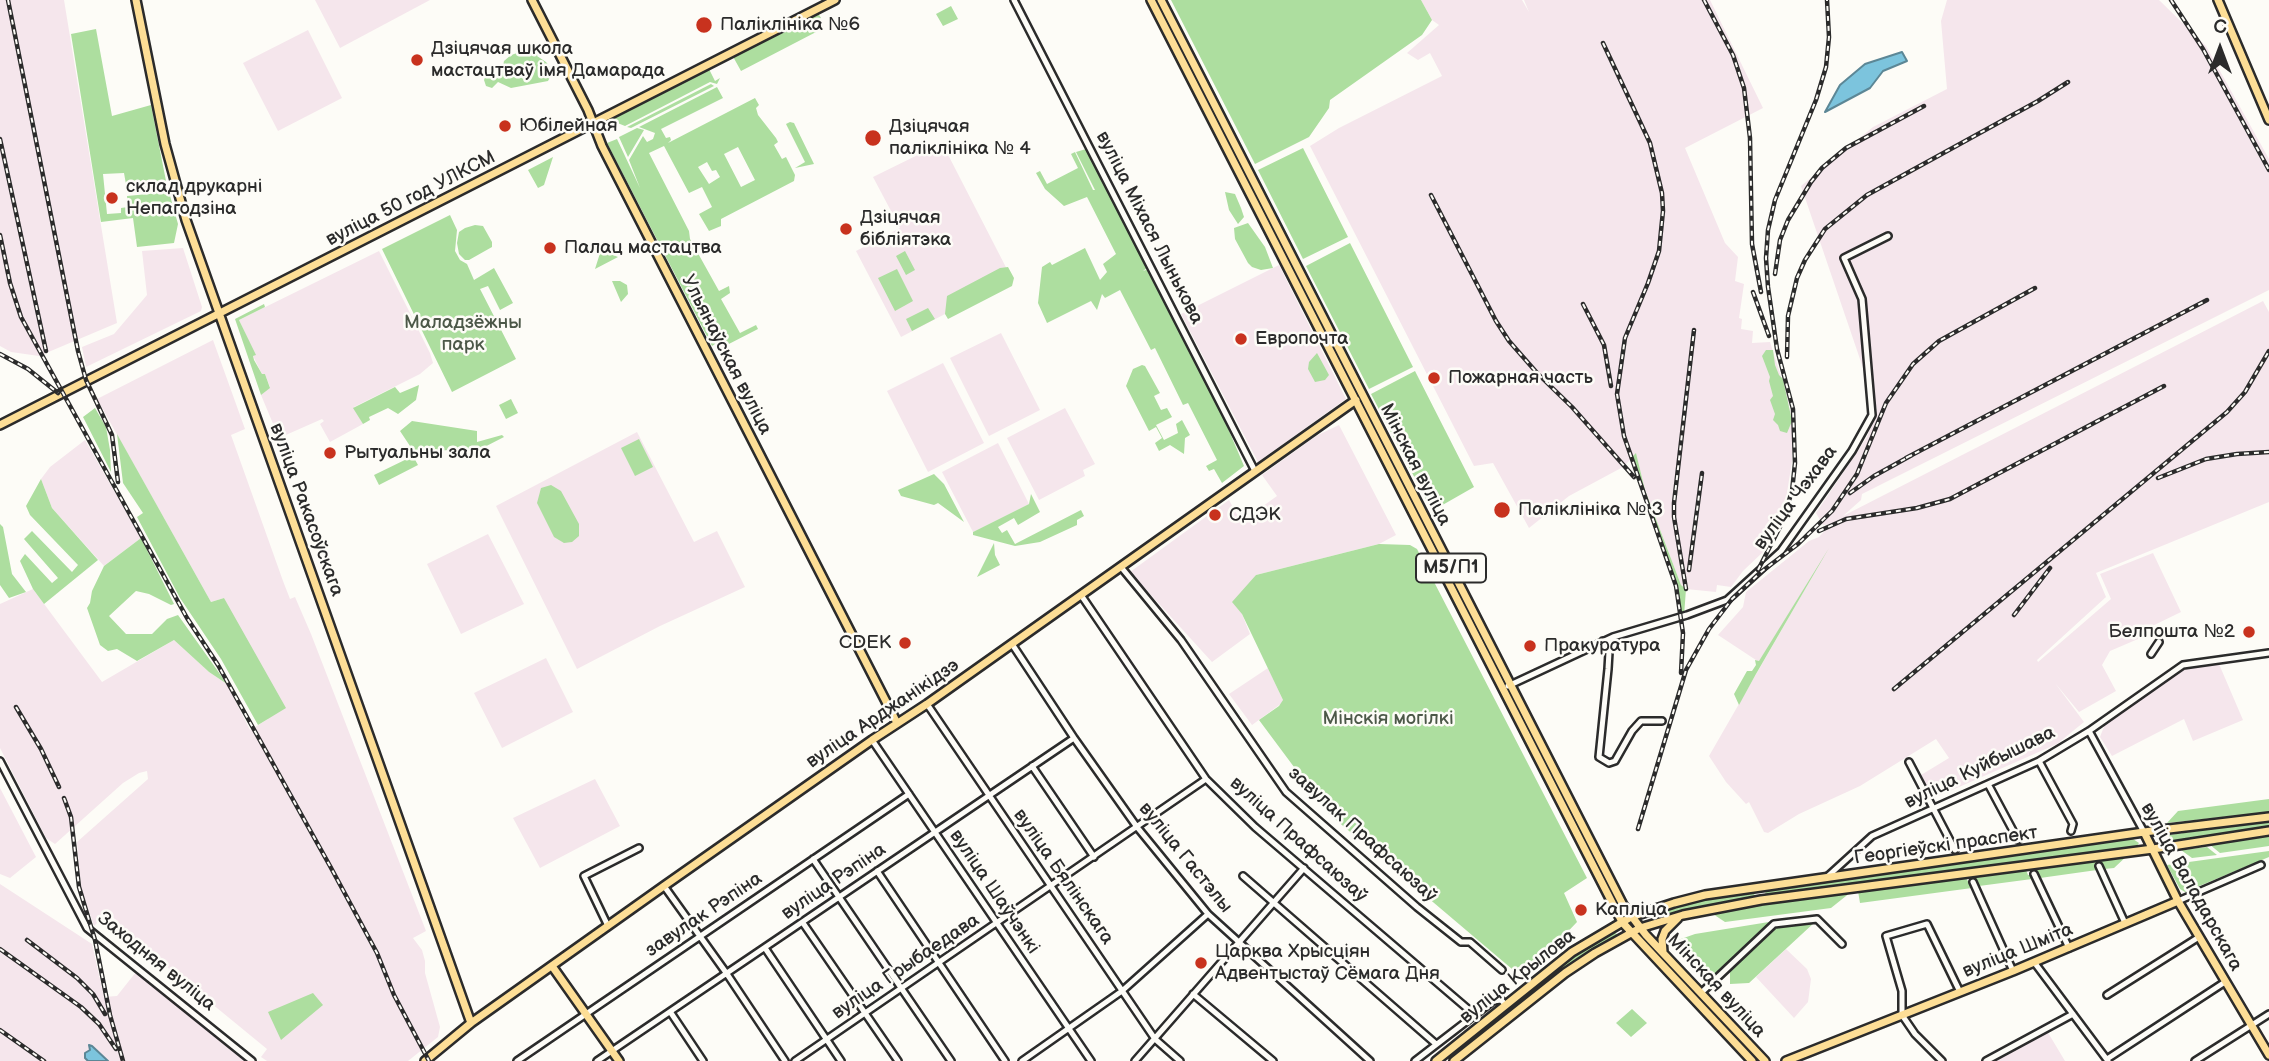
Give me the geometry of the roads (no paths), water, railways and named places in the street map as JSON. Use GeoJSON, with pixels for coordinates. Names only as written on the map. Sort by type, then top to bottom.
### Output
{"type":"FeatureCollection","features":[{"type":"Feature","properties":{"kind":"main road","name":"вуліца Ракасоўскага"},"geometry":{"type":"LineString","coordinates":[[136,0],[175,184],[471,1023]]}},
{"type":"Feature","properties":{"kind":"main road","name":"Ульянаўская вуліца"},"geometry":{"type":"LineString","coordinates":[[532,0],[588,110],[601,146],[897,723]]}},
{"type":"Feature","properties":{"kind":"main road","name":"вуліца 50 год УЛКСМ"},"geometry":{"type":"LineString","coordinates":[[0,425],[835,0]]}},
{"type":"Feature","properties":{"kind":"main road","name":"Мінская вуліца"},"geometry":{"type":"LineString","coordinates":[[1152,0],[1622,922],[1752,1061]]}},
{"type":"Feature","properties":{"kind":"main road","name":"Мінская вуліца"},"geometry":{"type":"LineString","coordinates":[[1161,0],[1631,918],[1765,1061]]}},
{"type":"Feature","properties":{"kind":"main road"},"geometry":{"type":"LineString","coordinates":[[2218,0],[2269,120]]}},
{"type":"Feature","properties":{"kind":"main road"},"geometry":{"type":"LineString","coordinates":[[1258,209],[1259,205],[1266,205]]}},
{"type":"Feature","properties":{"kind":"main road","name":"вуліца Арджанікідзэ"},"geometry":{"type":"LineString","coordinates":[[425,1061],[438,1055],[471,1023],[664,886],[927,704],[1362,396]]}},
{"type":"Feature","properties":{"kind":"main road","name":"Георгіеўскі праспект"},"geometry":{"type":"LineString","coordinates":[[1631,918],[1705,895],[2144,832],[2269,817]]}},
{"type":"Feature","properties":{"kind":"main road","name":"Георгіеўскі праспект"},"geometry":{"type":"LineString","coordinates":[[1640,928],[1683,915],[1761,900],[2153,849],[2269,831]]}},
{"type":"Feature","properties":{"kind":"main road","name":"вуліца Валадарскага"},"geometry":{"type":"LineString","coordinates":[[2144,832],[2178,901],[2269,1055]]}},
{"type":"Feature","properties":{"kind":"main road"},"geometry":{"type":"LineString","coordinates":[[1759,888],[1761,900]]}},
{"type":"Feature","properties":{"kind":"main road","name":"вуліца Шміта"},"geometry":{"type":"LineString","coordinates":[[1786,1061],[2013,971],[2178,901]]}},
{"type":"Feature","properties":{"kind":"main road"},"geometry":{"type":"LineString","coordinates":[[1664,953],[1662,942],[1665,932],[1683,915]]}},
{"type":"Feature","properties":{"kind":"main road","name":"вуліца Крылова"},"geometry":{"type":"LineString","coordinates":[[1436,1061],[1561,960],[1631,918]]}},
{"type":"Feature","properties":{"kind":"main road","name":"вуліца Крылова"},"geometry":{"type":"LineString","coordinates":[[1454,1061],[1565,973],[1640,928]]}},
{"type":"Feature","properties":{"kind":"main road"},"geometry":{"type":"LineString","coordinates":[[552,966],[619,1061]]}},
{"type":"Feature","properties":{"kind":"street","name":"вуліца Міхася Лынькова"},"geometry":{"type":"LineString","coordinates":[[1014,0],[1255,471]]}},
{"type":"Feature","properties":{"kind":"street","name":"вуліца Чэхава"},"geometry":{"type":"LineString","coordinates":[[1502,688],[1603,641],[1727,600],[1781,551],[1853,451],[1872,415],[1862,299],[1843,258],[1888,236]]}},
{"type":"Feature","properties":{"kind":"street","name":"завулак Прафсаюзаў"},"geometry":{"type":"LineString","coordinates":[[1121,566],[1181,639],[1286,792],[1417,907],[1461,942],[1470,942],[1502,970]]}},
{"type":"Feature","properties":{"kind":"street","name":"вуліца Прафсаюзаў"},"geometry":{"type":"LineString","coordinates":[[1081,595],[1206,779],[1255,827],[1475,1015]]}},
{"type":"Feature","properties":{"kind":"street"},"geometry":{"type":"LineString","coordinates":[[1603,641],[1609,652],[1599,757],[1609,763],[1615,761],[1641,721],[1662,721]]}},
{"type":"Feature","properties":{"kind":"street"},"geometry":{"type":"LineString","coordinates":[[2151,654],[2159,642]]}},
{"type":"Feature","properties":{"kind":"street","name":"вуліца Гастэлы"},"geometry":{"type":"LineString","coordinates":[[1012,643],[1138,827],[1208,914],[1370,1061]]}},
{"type":"Feature","properties":{"kind":"street","name":"вуліца Куйбышава"},"geometry":{"type":"LineString","coordinates":[[1825,879],[1872,836],[2039,761],[2089,731],[2183,664],[2269,653]]}},
{"type":"Feature","properties":{"kind":"street","name":"вуліца Бялінскага"},"geometry":{"type":"LineString","coordinates":[[927,704],[1155,1039],[1180,1061]]}},
{"type":"Feature","properties":{"kind":"street","name":"вуліца Валадарскага"},"geometry":{"type":"LineString","coordinates":[[2089,731],[2144,832]]}},
{"type":"Feature","properties":{"kind":"street","name":"вуліца Рэпіна"},"geometry":{"type":"LineString","coordinates":[[597,1061],[1074,737]]}},
{"type":"Feature","properties":{"kind":"street","name":"вуліца Шаўчэнкі"},"geometry":{"type":"LineString","coordinates":[[872,740],[1091,1061]]}},
{"type":"Feature","properties":{"kind":"street","name":"Заходняя вуліца"},"geometry":{"type":"LineString","coordinates":[[0,761],[87,928],[252,1061]]}},
{"type":"Feature","properties":{"kind":"street"},"geometry":{"type":"LineString","coordinates":[[2039,761],[2073,824],[2071,831]]}},
{"type":"Feature","properties":{"kind":"street"},"geometry":{"type":"LineString","coordinates":[[1909,762],[1955,850]]}},
{"type":"Feature","properties":{"kind":"street"},"geometry":{"type":"LineString","coordinates":[[1032,766],[1094,857]]}},
{"type":"Feature","properties":{"kind":"street","name":"вуліца Грыбаедава"},"geometry":{"type":"LineString","coordinates":[[795,1061],[1206,779]]}},
{"type":"Feature","properties":{"kind":"street"},"geometry":{"type":"LineString","coordinates":[[1988,784],[2018,839]]}},
{"type":"Feature","properties":{"kind":"street","name":"завулак Рэпіна"},"geometry":{"type":"LineString","coordinates":[[517,1061],[909,794]]}},
{"type":"Feature","properties":{"kind":"street"},"geometry":{"type":"LineString","coordinates":[[608,926],[584,876],[639,848]]}},
{"type":"Feature","properties":{"kind":"street"},"geometry":{"type":"LineString","coordinates":[[813,859],[951,1061]]}},
{"type":"Feature","properties":{"kind":"street","name":"вуліца Шміта"},"geometry":{"type":"LineString","coordinates":[[2178,901],[2261,865]]}},
{"type":"Feature","properties":{"kind":"street"},"geometry":{"type":"LineString","coordinates":[[2099,866],[2125,923]]}},
{"type":"Feature","properties":{"kind":"street"},"geometry":{"type":"LineString","coordinates":[[1135,1061],[1304,868]]}},
{"type":"Feature","properties":{"kind":"street"},"geometry":{"type":"LineString","coordinates":[[877,871],[1005,1061]]}},
{"type":"Feature","properties":{"kind":"street"},"geometry":{"type":"LineString","coordinates":[[2034,874],[2069,948]]}},
{"type":"Feature","properties":{"kind":"street"},"geometry":{"type":"LineString","coordinates":[[1243,876],[1436,1044]]}},
{"type":"Feature","properties":{"kind":"street"},"geometry":{"type":"LineString","coordinates":[[1973,882],[2013,971]]}},
{"type":"Feature","properties":{"kind":"street"},"geometry":{"type":"LineString","coordinates":[[664,886],[785,1061]]}},
{"type":"Feature","properties":{"kind":"street"},"geometry":{"type":"LineString","coordinates":[[1022,1061],[1122,991],[1208,914]]}},
{"type":"Feature","properties":{"kind":"street"},"geometry":{"type":"LineString","coordinates":[[1701,993],[1774,924],[1817,919],[1842,944]]}},
{"type":"Feature","properties":{"kind":"street"},"geometry":{"type":"LineString","coordinates":[[803,923],[898,1061]]}},
{"type":"Feature","properties":{"kind":"street"},"geometry":{"type":"LineString","coordinates":[[1942,1061],[1915,1034],[1902,1015],[1902,991],[1886,936],[1927,924],[1959,992]]}},
{"type":"Feature","properties":{"kind":"street"},"geometry":{"type":"LineString","coordinates":[[2107,995],[2199,937]]}},
{"type":"Feature","properties":{"kind":"street"},"geometry":{"type":"LineString","coordinates":[[765,948],[841,1061]]}},
{"type":"Feature","properties":{"kind":"street"},"geometry":{"type":"LineString","coordinates":[[2034,962],[2107,1060],[2225,982]]}},
{"type":"Feature","properties":{"kind":"street"},"geometry":{"type":"LineString","coordinates":[[1193,994],[1273,1061]]}},
{"type":"Feature","properties":{"kind":"street"},"geometry":{"type":"LineString","coordinates":[[1415,1061],[1493,1001],[1501,1000],[1506,1005]]}},
{"type":"Feature","properties":{"kind":"street"},"geometry":{"type":"LineString","coordinates":[[671,1013],[703,1061]]}},
{"type":"Feature","properties":{"kind":"street"},"geometry":{"type":"LineString","coordinates":[[1986,1061],[2073,1014]]}},
{"type":"Feature","properties":{"kind":"street"},"geometry":{"type":"LineString","coordinates":[[2196,1061],[2269,1014]]}},
{"type":"Feature","properties":{"kind":"water"},"geometry":{"type":"Polygon","coordinates":[[[1902,52],[1907,61],[1883,71],[1870,88],[1825,112],[1840,85],[1865,64],[1902,52]]]}},
{"type":"Feature","properties":{"kind":"water"},"geometry":{"type":"Polygon","coordinates":[[[89,1045],[108,1061],[88,1061],[85,1053],[90,1050],[89,1045]]]}},
{"type":"Feature","properties":{"kind":"railway"},"geometry":{"type":"LineString","coordinates":[[8,0],[78,351],[86,380],[112,435],[118,482]]}},
{"type":"Feature","properties":{"kind":"railway"},"geometry":{"type":"LineString","coordinates":[[1704,0],[1733,55],[1744,88],[1750,138],[1752,244],[1761,292]]}},
{"type":"Feature","properties":{"kind":"railway"},"geometry":{"type":"LineString","coordinates":[[1758,570],[1782,523],[1792,491],[1795,463],[1793,409],[1777,349],[1768,287],[1768,230],[1775,200],[1816,100],[1826,67],[1829,37],[1827,0]]}},
{"type":"Feature","properties":{"kind":"railway"},"geometry":{"type":"LineString","coordinates":[[2171,0],[2203,49],[2269,170]]}},
{"type":"Feature","properties":{"kind":"railway"},"geometry":{"type":"LineString","coordinates":[[1603,43],[1650,143],[1662,193],[1659,251],[1625,338],[1617,394],[1624,436],[1676,586],[1683,633],[1681,673]]}},
{"type":"Feature","properties":{"kind":"railway"},"geometry":{"type":"LineString","coordinates":[[1787,357],[1788,316],[1797,278],[1825,229],[1867,195],[2068,82]]}},
{"type":"Feature","properties":{"kind":"railway"},"geometry":{"type":"LineString","coordinates":[[1775,274],[1780,240],[1788,220],[1822,168],[1846,148],[1924,106]]}},
{"type":"Feature","properties":{"kind":"railway"},"geometry":{"type":"LineString","coordinates":[[0,139],[46,351]]}},
{"type":"Feature","properties":{"kind":"railway"},"geometry":{"type":"LineString","coordinates":[[1431,195],[1509,341],[1634,477]]}},
{"type":"Feature","properties":{"kind":"railway"},"geometry":{"type":"LineString","coordinates":[[0,235],[10,283],[21,317],[187,618],[218,665],[330,866],[377,953],[394,995],[429,1061]]}},
{"type":"Feature","properties":{"kind":"railway"},"geometry":{"type":"LineString","coordinates":[[1638,829],[1686,670],[1709,629],[1732,599],[1761,572],[1798,544],[1832,511],[1857,474],[1886,403],[1913,364],[1939,341],[2035,288]]}},
{"type":"Feature","properties":{"kind":"railway"},"geometry":{"type":"LineString","coordinates":[[1753,292],[1769,336]]}},
{"type":"Feature","properties":{"kind":"railway"},"geometry":{"type":"LineString","coordinates":[[1906,458],[2207,300]]}},
{"type":"Feature","properties":{"kind":"railway"},"geometry":{"type":"LineString","coordinates":[[1583,304],[1604,345],[1611,386]]}},
{"type":"Feature","properties":{"kind":"railway"},"geometry":{"type":"LineString","coordinates":[[1686,589],[1674,503],[1694,330]]}},
{"type":"Feature","properties":{"kind":"railway"},"geometry":{"type":"LineString","coordinates":[[1894,689],[2227,412],[2245,392],[2269,351]]}},
{"type":"Feature","properties":{"kind":"railway"},"geometry":{"type":"LineString","coordinates":[[0,354],[28,369],[58,393]]}},
{"type":"Feature","properties":{"kind":"railway"},"geometry":{"type":"LineString","coordinates":[[1819,531],[1846,519],[1917,508],[1950,499],[2164,386]]}},
{"type":"Feature","properties":{"kind":"railway"},"geometry":{"type":"LineString","coordinates":[[2158,478],[2206,459],[2269,452]]}},
{"type":"Feature","properties":{"kind":"railway"},"geometry":{"type":"LineString","coordinates":[[1850,493],[1912,455]]}},
{"type":"Feature","properties":{"kind":"railway"},"geometry":{"type":"LineString","coordinates":[[1689,570],[1702,473]]}},
{"type":"Feature","properties":{"kind":"railway"},"geometry":{"type":"LineString","coordinates":[[2014,615],[2050,568]]}},
{"type":"Feature","properties":{"kind":"railway"},"geometry":{"type":"LineString","coordinates":[[16,707],[41,749],[59,787]]}},
{"type":"Feature","properties":{"kind":"railway"},"geometry":{"type":"LineString","coordinates":[[64,798],[71,817],[79,887],[95,940],[110,1015],[123,1061]]}},
{"type":"Feature","properties":{"kind":"railway"},"geometry":{"type":"LineString","coordinates":[[27,940],[77,978],[93,994],[105,1014]]}},
{"type":"Feature","properties":{"kind":"railway"},"geometry":{"type":"LineString","coordinates":[[0,949],[81,1007],[99,1024],[116,1049]]}},
{"type":"Feature","properties":{"kind":"railway"},"geometry":{"type":"LineString","coordinates":[[0,1030],[44,1061]]}},
{"type":"Feature","properties":{"kind":"place","name":"Паліклініка №6"},"geometry":{"type":"Point","coordinates":[704,25]}},
{"type":"Feature","properties":{"kind":"place","name":"Дзіцячая школа мастацтваў імя Дамарада"},"geometry":{"type":"Point","coordinates":[417,60]}},
{"type":"Feature","properties":{"kind":"place","name":"Юбілейная"},"geometry":{"type":"Point","coordinates":[505,126]}},
{"type":"Feature","properties":{"kind":"place","name":"Дзіцячая паліклініка № 4"},"geometry":{"type":"Point","coordinates":[873,138]}},
{"type":"Feature","properties":{"kind":"place","name":"склад друкарні Непагодзіна"},"geometry":{"type":"Point","coordinates":[112,198]}},
{"type":"Feature","properties":{"kind":"place","name":"Дзіцячая бібліятэка"},"geometry":{"type":"Point","coordinates":[846,229]}},
{"type":"Feature","properties":{"kind":"place","name":"Палац мастацтва"},"geometry":{"type":"Point","coordinates":[550,248]}},
{"type":"Feature","properties":{"kind":"place","name":"Европочта"},"geometry":{"type":"Point","coordinates":[1241,339]}},
{"type":"Feature","properties":{"kind":"place","name":"Пожарная часть"},"geometry":{"type":"Point","coordinates":[1434,378]}},
{"type":"Feature","properties":{"kind":"place","name":"Рытуальны зала"},"geometry":{"type":"Point","coordinates":[330,453]}},
{"type":"Feature","properties":{"kind":"place","name":"Паліклініка № 3"},"geometry":{"type":"Point","coordinates":[1502,510]}},
{"type":"Feature","properties":{"kind":"place","name":"СДЭК"},"geometry":{"type":"Point","coordinates":[1215,515]}},
{"type":"Feature","properties":{"kind":"place","name":"Белпошта №2"},"geometry":{"type":"Point","coordinates":[2249,632]}},
{"type":"Feature","properties":{"kind":"place","name":"CDEK"},"geometry":{"type":"Point","coordinates":[905,643]}},
{"type":"Feature","properties":{"kind":"place","name":"Пракуратура"},"geometry":{"type":"Point","coordinates":[1530,646]}},
{"type":"Feature","properties":{"kind":"place","name":"Капліца"},"geometry":{"type":"Point","coordinates":[1581,910]}},
{"type":"Feature","properties":{"kind":"place","name":"Царква Хрысціян Адвентыстаў Сёмага Дня"},"geometry":{"type":"Point","coordinates":[1201,963]}},
{"type":"Feature","properties":{"kind":"park label","name":"Маладзёжны парк"},"geometry":{"type":"Point","coordinates":[463,334]}},
{"type":"Feature","properties":{"kind":"park label","name":"Мінскія могілкі"},"geometry":{"type":"Point","coordinates":[1388,719]}}]}
